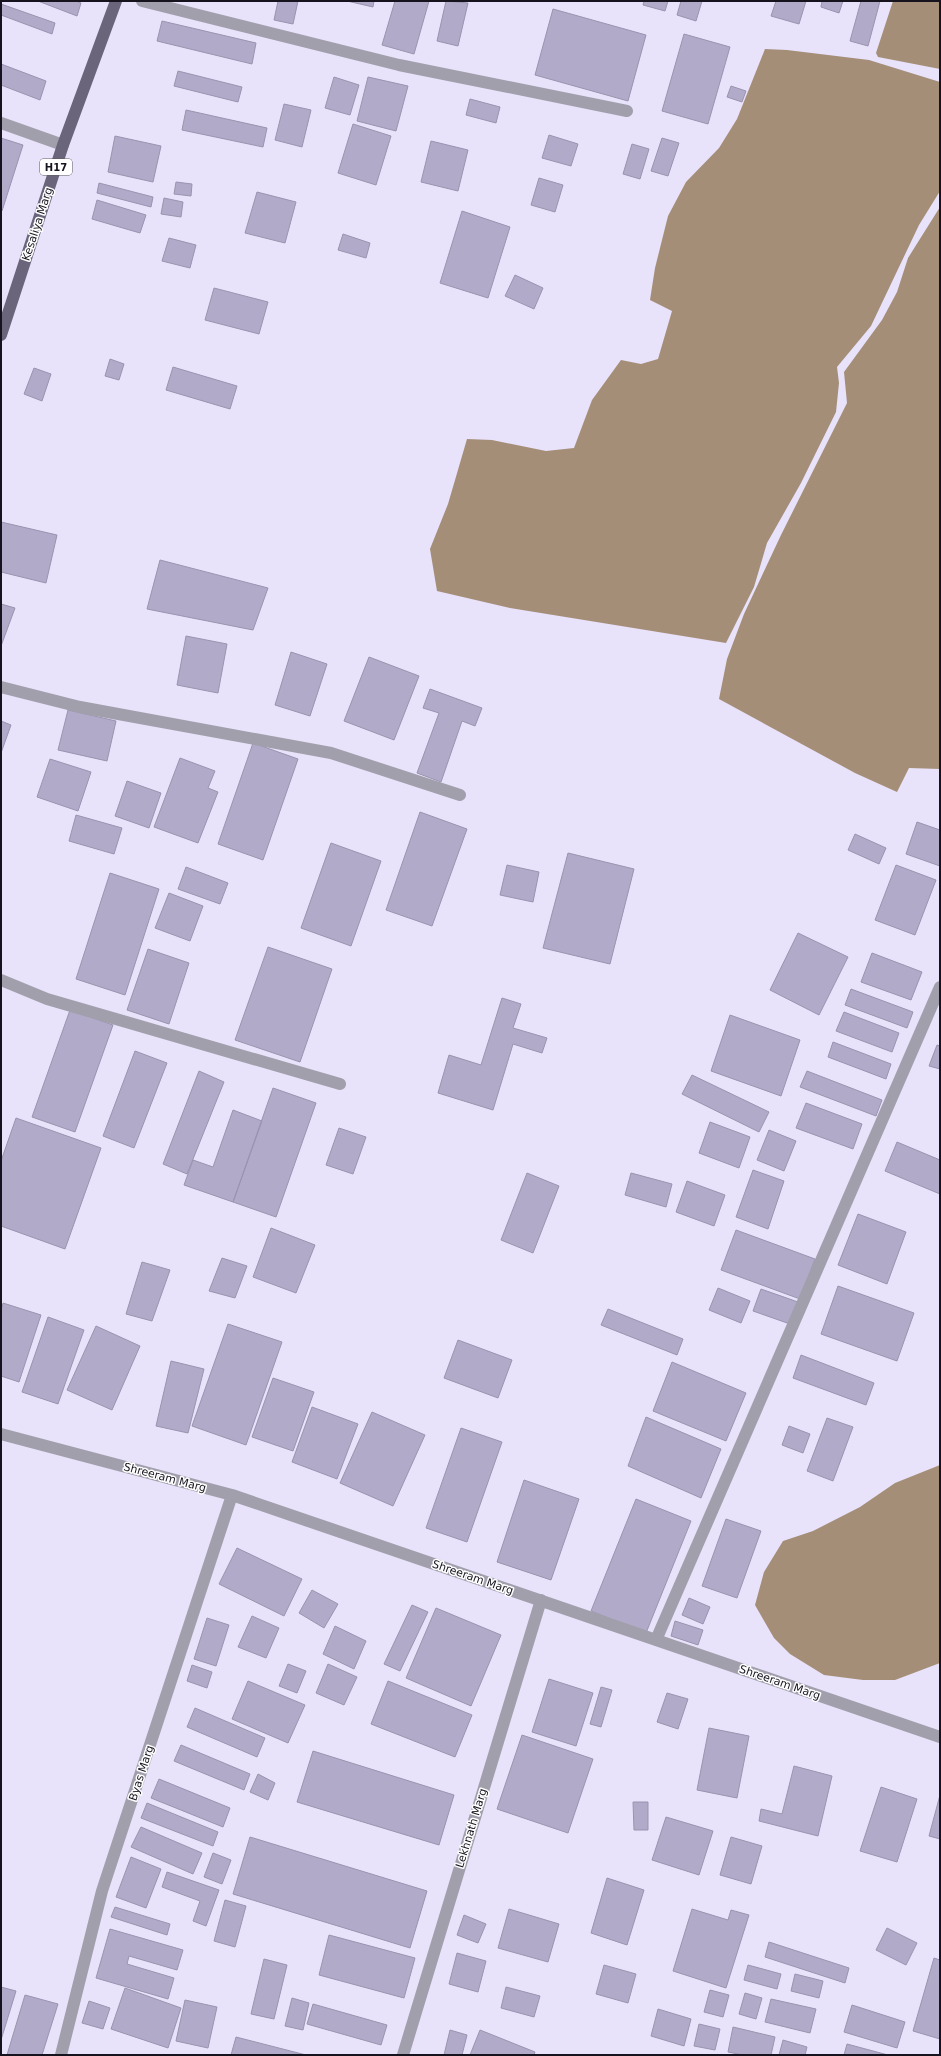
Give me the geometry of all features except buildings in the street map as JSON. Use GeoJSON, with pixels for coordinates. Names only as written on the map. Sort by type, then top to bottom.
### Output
{"type":"FeatureCollection","features":[{"type":"Feature","properties":{"kind":"main road","name":"Kesaliya Marg"},"geometry":{"type":"LineString","coordinates":[[1,335],[63,145],[116,1]]}},
{"type":"Feature","properties":{"kind":"street"},"geometry":{"type":"LineString","coordinates":[[142,1],[399,65],[627,111]]}},
{"type":"Feature","properties":{"kind":"street"},"geometry":{"type":"LineString","coordinates":[[1,123],[63,145]]}},
{"type":"Feature","properties":{"kind":"street"},"geometry":{"type":"LineString","coordinates":[[1,687],[80,707],[332,754],[460,795]]}},
{"type":"Feature","properties":{"kind":"street"},"geometry":{"type":"LineString","coordinates":[[1,980],[47,999],[340,1084]]}},
{"type":"Feature","properties":{"kind":"street"},"geometry":{"type":"LineString","coordinates":[[656,1640],[940,987]]}},
{"type":"Feature","properties":{"kind":"street","name":"Shreeram Marg"},"geometry":{"type":"LineString","coordinates":[[1,1434],[232,1495],[940,1737]]}},
{"type":"Feature","properties":{"kind":"street","name":"Byas Marg"},"geometry":{"type":"LineString","coordinates":[[61,2055],[102,1891],[232,1495]]}},
{"type":"Feature","properties":{"kind":"street","name":"Lekhnath Marg"},"geometry":{"type":"LineString","coordinates":[[403,2055],[541,1600]]}},
{"type":"Feature","properties":{"kind":"shaded area"},"geometry":{"type":"Polygon","coordinates":[[[893,1],[940,1],[940,69],[878,57],[876,53],[893,1]]]}},
{"type":"Feature","properties":{"kind":"shaded area"},"geometry":{"type":"Polygon","coordinates":[[[765,49],[787,50],[869,60],[940,82],[940,191],[919,225],[871,326],[837,367],[839,383],[836,412],[801,483],[767,543],[754,587],[726,643],[510,608],[437,591],[430,549],[448,504],[467,439],[492,440],[546,451],[574,448],[592,400],[621,360],[641,364],[658,359],[672,311],[650,300],[655,268],[668,216],[686,182],[719,148],[737,119],[765,49]]]}},
{"type":"Feature","properties":{"kind":"shaded area"},"geometry":{"type":"Polygon","coordinates":[[[940,207],[940,769],[909,768],[897,792],[855,773],[719,699],[727,659],[744,614],[781,535],[847,403],[844,372],[882,320],[897,292],[908,258],[940,207]]]}},
{"type":"Feature","properties":{"kind":"shaded area"},"geometry":{"type":"Polygon","coordinates":[[[940,1465],[940,1663],[895,1680],[863,1680],[824,1675],[790,1654],[774,1638],[755,1605],[764,1572],[783,1541],[813,1531],[860,1507],[895,1483],[940,1465]]]}}]}
